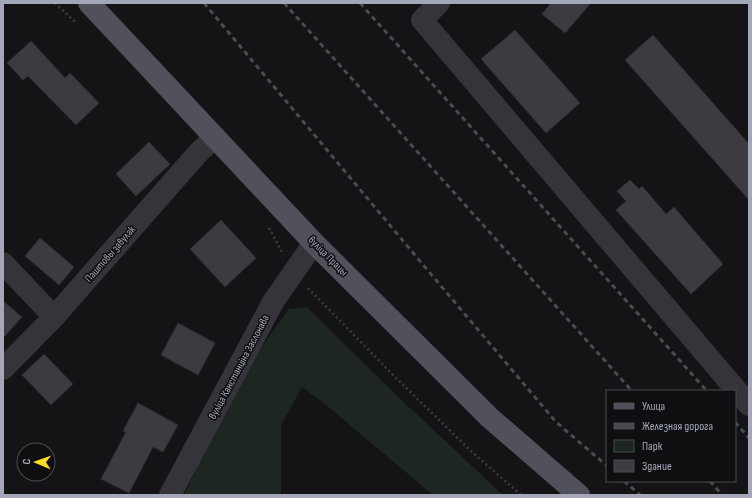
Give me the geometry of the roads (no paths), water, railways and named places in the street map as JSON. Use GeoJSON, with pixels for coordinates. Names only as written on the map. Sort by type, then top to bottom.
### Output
{"type":"FeatureCollection","features":[{"type":"Feature","properties":{"kind":"main road","name":"вуліца Працы"},"geometry":{"type":"LineString","coordinates":[[89,3],[314,243],[490,418],[579,495]]}},
{"type":"Feature","properties":{"kind":"street"},"geometry":{"type":"LineString","coordinates":[[439,3],[422,20],[749,405]]}},
{"type":"Feature","properties":{"kind":"street","name":"Паштовы завулак"},"geometry":{"type":"LineString","coordinates":[[3,369],[54,317],[199,152],[215,137]]}},
{"type":"Feature","properties":{"kind":"street","name":"вуліца Канстанціна Заслонава"},"geometry":{"type":"LineString","coordinates":[[170,495],[273,302],[314,243]]}},
{"type":"Feature","properties":{"kind":"street"},"geometry":{"type":"LineString","coordinates":[[3,263],[54,317]]}},
{"type":"Feature","properties":{"kind":"railway"},"geometry":{"type":"LineString","coordinates":[[204,3],[556,422],[606,465]]}},
{"type":"Feature","properties":{"kind":"railway"},"geometry":{"type":"LineString","coordinates":[[284,3],[631,390]]}},
{"type":"Feature","properties":{"kind":"railway"},"geometry":{"type":"LineString","coordinates":[[360,3],[706,390]]}},
{"type":"Feature","properties":{"kind":"railway"},"geometry":{"type":"LineString","coordinates":[[736,423],[749,438]]}},
{"type":"Feature","properties":{"kind":"railway"},"geometry":{"type":"LineString","coordinates":[[625,482],[640,495]]}},
{"type":"Feature","properties":{"kind":"railway"},"geometry":{"type":"LineString","coordinates":[[711,482],[722,495]]}}]}
